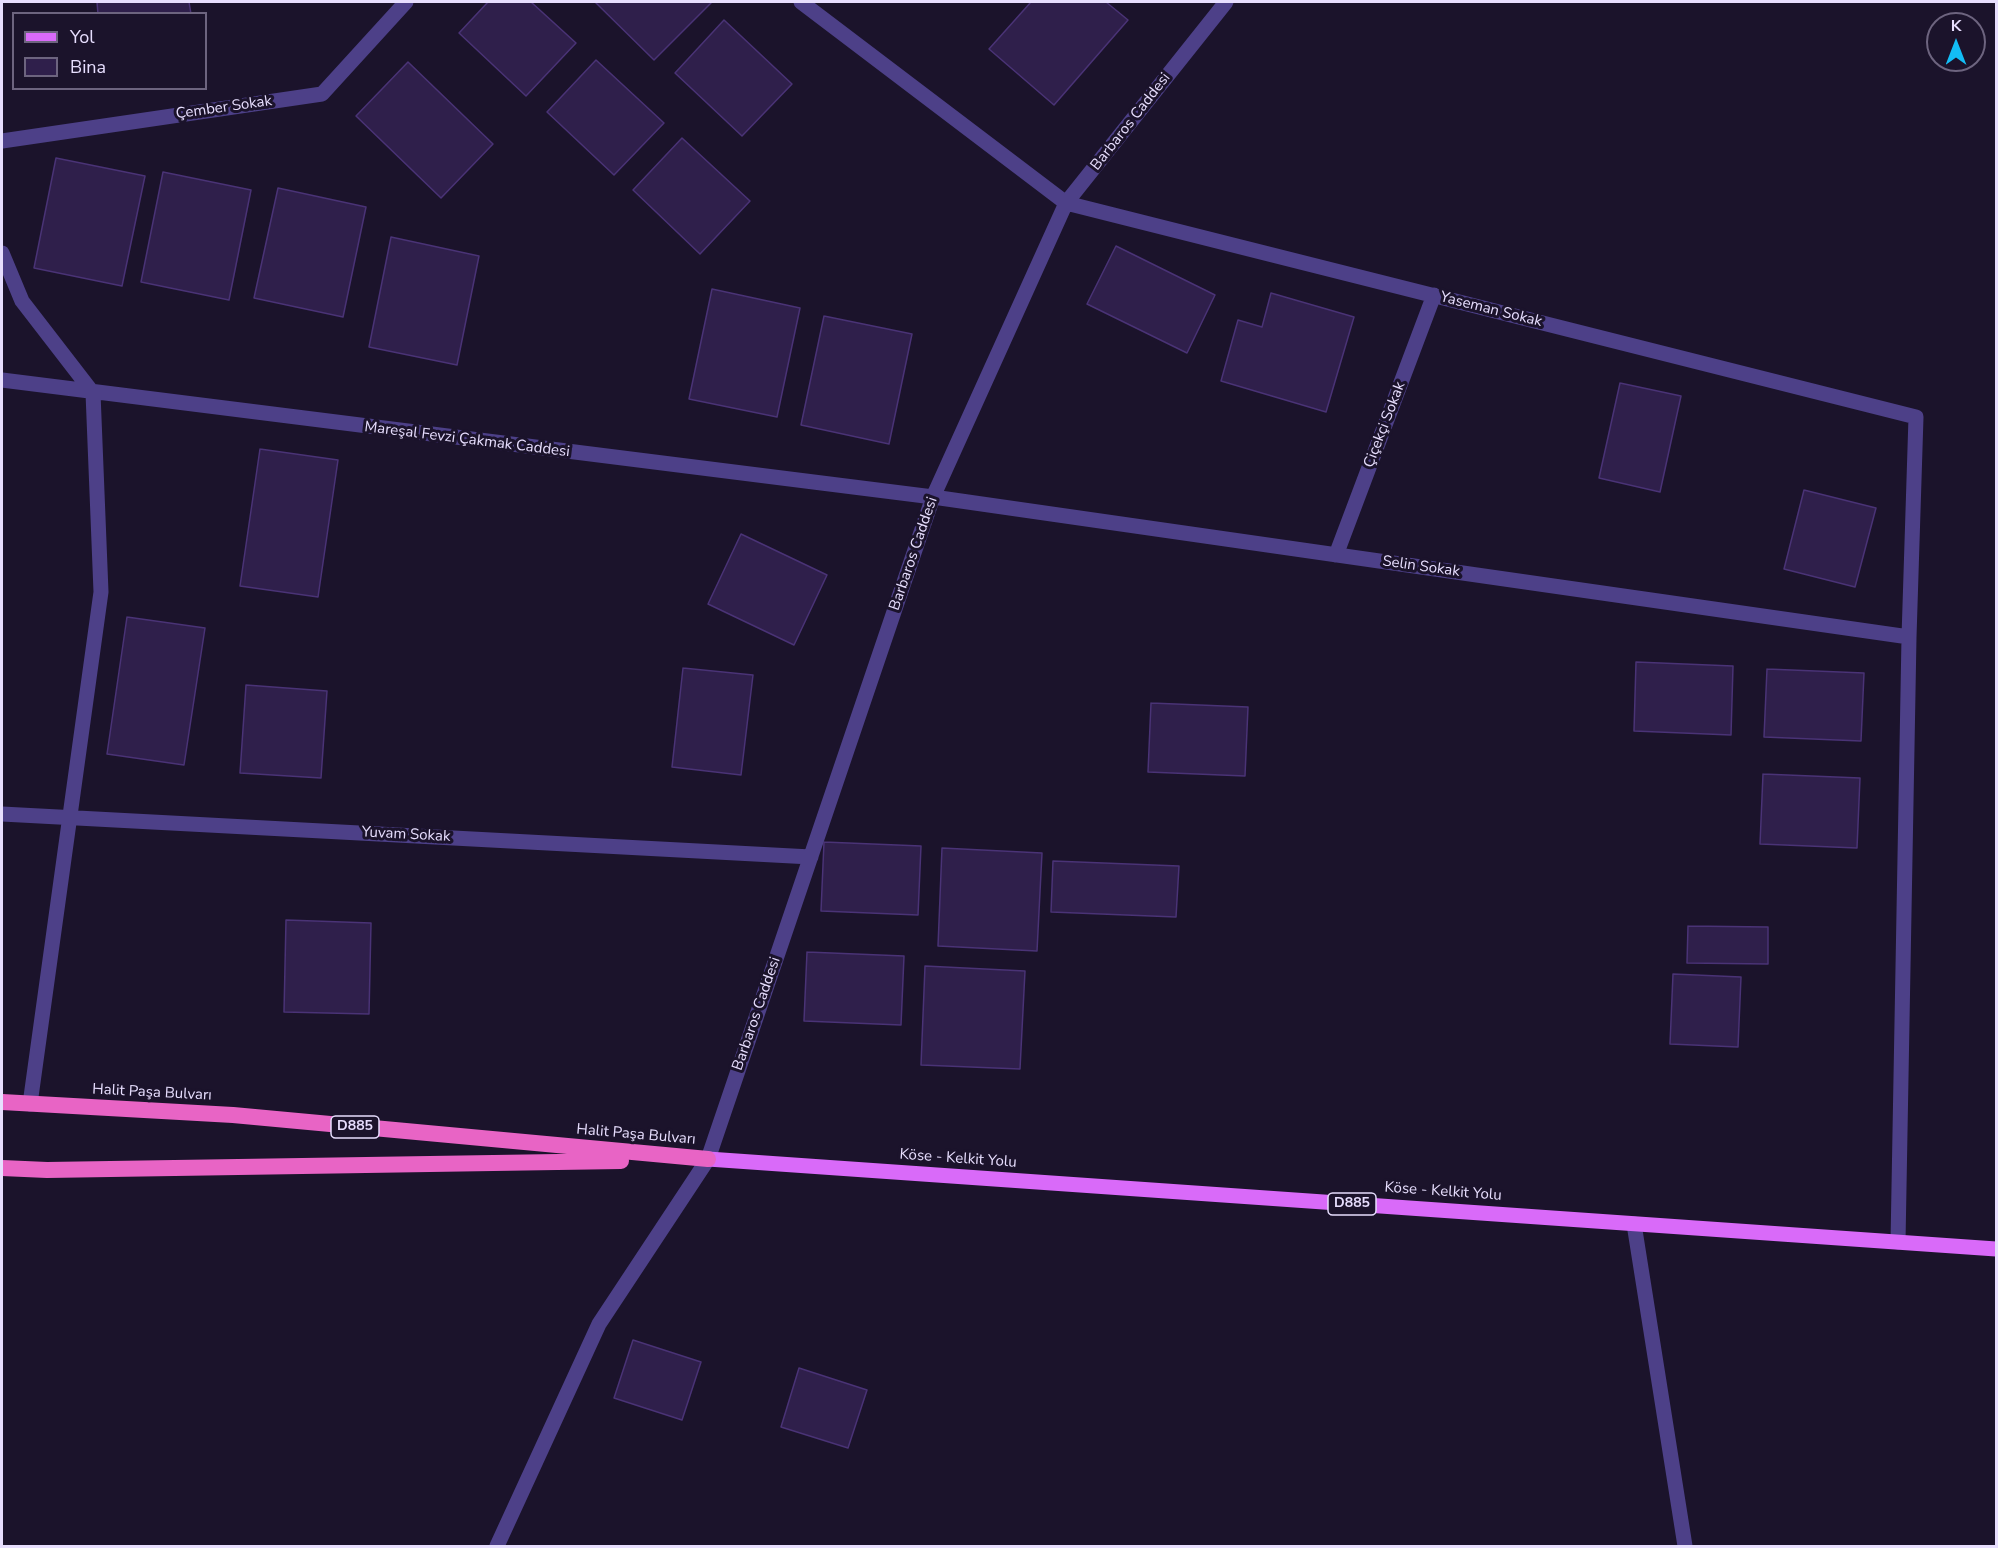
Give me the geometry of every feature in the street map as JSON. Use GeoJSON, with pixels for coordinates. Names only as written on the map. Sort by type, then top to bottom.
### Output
{"type":"FeatureCollection","features":[{"type":"Feature","properties":{"kind":"highway","name":"Halit Paşa Bulvarı"},"geometry":{"type":"LineString","coordinates":[[2,1102],[233,1115],[708,1159]]}},
{"type":"Feature","properties":{"kind":"highway","name":"Halit Paşa Bulvarı"},"geometry":{"type":"LineString","coordinates":[[2,1168],[47,1170],[708,1159]]}},
{"type":"Feature","properties":{"kind":"main road","name":"Köse - Kelkit Yolu"},"geometry":{"type":"LineString","coordinates":[[708,1159],[1996,1249]]}},
{"type":"Feature","properties":{"kind":"street","name":"Çember Sokak"},"geometry":{"type":"LineString","coordinates":[[2,141],[322,94],[406,2]]}},
{"type":"Feature","properties":{"kind":"street"},"geometry":{"type":"LineString","coordinates":[[801,2],[1066,203]]}},
{"type":"Feature","properties":{"kind":"street","name":"Barbaros Caddesi"},"geometry":{"type":"LineString","coordinates":[[497,1546],[599,1324],[708,1159],[933,497],[1066,203],[1227,2]]}},
{"type":"Feature","properties":{"kind":"street","name":"Yaseman Sokak"},"geometry":{"type":"LineString","coordinates":[[1066,203],[1916,417],[1909,636]]}},
{"type":"Feature","properties":{"kind":"street"},"geometry":{"type":"LineString","coordinates":[[2,253],[22,301],[93,393],[101,592],[30,1104]]}},
{"type":"Feature","properties":{"kind":"street","name":"Çiçekçi Sokak"},"geometry":{"type":"LineString","coordinates":[[1336,555],[1434,295]]}},
{"type":"Feature","properties":{"kind":"street","name":"Mareşal Fevzi Çakmak Caddesi"},"geometry":{"type":"LineString","coordinates":[[2,380],[933,497]]}},
{"type":"Feature","properties":{"kind":"street","name":"Selin Sokak"},"geometry":{"type":"LineString","coordinates":[[933,497],[1909,636]]}},
{"type":"Feature","properties":{"kind":"street"},"geometry":{"type":"LineString","coordinates":[[1898,1242],[1909,636]]}},
{"type":"Feature","properties":{"kind":"street","name":"Yuvam Sokak"},"geometry":{"type":"LineString","coordinates":[[2,814],[811,857]]}},
{"type":"Feature","properties":{"kind":"street"},"geometry":{"type":"LineString","coordinates":[[1634,1224],[1685,1546]]}},
{"type":"Feature","properties":{"kind":"building"},"geometry":{"type":"Polygon","coordinates":[[[97,2],[189,2],[191,12],[98,12],[97,2]]]}},
{"type":"Feature","properties":{"kind":"building"},"geometry":{"type":"Polygon","coordinates":[[[488,2],[531,2],[576,43],[526,96],[459,33],[488,2]]]}},
{"type":"Feature","properties":{"kind":"building"},"geometry":{"type":"Polygon","coordinates":[[[595,2],[710,2],[711,3],[654,60],[595,2]]]}},
{"type":"Feature","properties":{"kind":"building"},"geometry":{"type":"Polygon","coordinates":[[[1031,2],[1106,2],[1128,20],[1054,105],[989,49],[1031,2]]]}},
{"type":"Feature","properties":{"kind":"building"},"geometry":{"type":"Polygon","coordinates":[[[724,20],[792,84],[742,136],[675,73],[724,20]]]}},
{"type":"Feature","properties":{"kind":"building"},"geometry":{"type":"Polygon","coordinates":[[[596,60],[664,123],[614,175],[547,112],[596,60]]]}},
{"type":"Feature","properties":{"kind":"building"},"geometry":{"type":"Polygon","coordinates":[[[408,62],[493,144],[441,198],[356,116],[408,62]]]}},
{"type":"Feature","properties":{"kind":"building"},"geometry":{"type":"Polygon","coordinates":[[[682,138],[750,201],[700,254],[633,190],[682,138]]]}},
{"type":"Feature","properties":{"kind":"building"},"geometry":{"type":"Polygon","coordinates":[[[56,158],[145,176],[122,286],[34,268],[56,158]]]}},
{"type":"Feature","properties":{"kind":"building"},"geometry":{"type":"Polygon","coordinates":[[[163,172],[251,190],[229,300],[141,282],[163,172]]]}},
{"type":"Feature","properties":{"kind":"building"},"geometry":{"type":"Polygon","coordinates":[[[278,188],[366,207],[343,317],[254,298],[278,188]]]}},
{"type":"Feature","properties":{"kind":"building"},"geometry":{"type":"Polygon","coordinates":[[[391,237],[479,256],[457,365],[369,347],[391,237]]]}},
{"type":"Feature","properties":{"kind":"building"},"geometry":{"type":"Polygon","coordinates":[[[1116,246],[1215,295],[1187,353],[1087,304],[1116,246]]]}},
{"type":"Feature","properties":{"kind":"building"},"geometry":{"type":"Polygon","coordinates":[[[712,289],[800,308],[777,417],[689,399],[712,289]]]}},
{"type":"Feature","properties":{"kind":"building"},"geometry":{"type":"Polygon","coordinates":[[[1271,293],[1354,317],[1326,412],[1221,381],[1238,320],[1262,327],[1271,293]]]}},
{"type":"Feature","properties":{"kind":"building"},"geometry":{"type":"Polygon","coordinates":[[[824,316],[912,334],[889,444],[801,425],[824,316]]]}},
{"type":"Feature","properties":{"kind":"building"},"geometry":{"type":"Polygon","coordinates":[[[1620,383],[1681,396],[1660,492],[1599,478],[1620,383]]]}},
{"type":"Feature","properties":{"kind":"building"},"geometry":{"type":"Polygon","coordinates":[[[260,449],[338,460],[318,597],[240,586],[260,449]]]}},
{"type":"Feature","properties":{"kind":"building"},"geometry":{"type":"Polygon","coordinates":[[[1804,490],[1876,508],[1855,587],[1784,569],[1804,490]]]}},
{"type":"Feature","properties":{"kind":"building"},"geometry":{"type":"Polygon","coordinates":[[[741,534],[827,575],[794,645],[708,604],[741,534]]]}},
{"type":"Feature","properties":{"kind":"building"},"geometry":{"type":"Polygon","coordinates":[[[127,617],[205,628],[184,765],[107,754],[127,617]]]}},
{"type":"Feature","properties":{"kind":"building"},"geometry":{"type":"Polygon","coordinates":[[[1636,662],[1733,666],[1731,735],[1634,731],[1636,662]]]}},
{"type":"Feature","properties":{"kind":"building"},"geometry":{"type":"Polygon","coordinates":[[[683,668],[753,675],[741,775],[672,767],[683,668]]]}},
{"type":"Feature","properties":{"kind":"building"},"geometry":{"type":"Polygon","coordinates":[[[1767,669],[1864,673],[1861,741],[1764,737],[1767,669]]]}},
{"type":"Feature","properties":{"kind":"building"},"geometry":{"type":"Polygon","coordinates":[[[246,685],[327,691],[321,778],[240,773],[246,685]]]}},
{"type":"Feature","properties":{"kind":"building"},"geometry":{"type":"Polygon","coordinates":[[[1151,703],[1248,707],[1245,776],[1148,772],[1151,703]]]}},
{"type":"Feature","properties":{"kind":"building"},"geometry":{"type":"Polygon","coordinates":[[[1763,774],[1860,778],[1857,848],[1760,844],[1763,774]]]}},
{"type":"Feature","properties":{"kind":"building"},"geometry":{"type":"Polygon","coordinates":[[[824,842],[921,846],[918,915],[821,911],[824,842]]]}},
{"type":"Feature","properties":{"kind":"building"},"geometry":{"type":"Polygon","coordinates":[[[942,848],[1042,853],[1037,951],[938,946],[942,848]]]}},
{"type":"Feature","properties":{"kind":"building"},"geometry":{"type":"Polygon","coordinates":[[[1053,861],[1179,866],[1176,917],[1051,912],[1053,861]]]}},
{"type":"Feature","properties":{"kind":"building"},"geometry":{"type":"Polygon","coordinates":[[[286,920],[371,923],[369,1014],[284,1012],[286,920]]]}},
{"type":"Feature","properties":{"kind":"building"},"geometry":{"type":"Polygon","coordinates":[[[1688,926],[1768,927],[1768,964],[1687,963],[1688,926]]]}},
{"type":"Feature","properties":{"kind":"building"},"geometry":{"type":"Polygon","coordinates":[[[807,952],[904,956],[901,1025],[804,1021],[807,952]]]}},
{"type":"Feature","properties":{"kind":"building"},"geometry":{"type":"Polygon","coordinates":[[[925,966],[1025,971],[1020,1069],[921,1065],[925,966]]]}},
{"type":"Feature","properties":{"kind":"building"},"geometry":{"type":"Polygon","coordinates":[[[1673,974],[1741,977],[1738,1047],[1670,1044],[1673,974]]]}},
{"type":"Feature","properties":{"kind":"building"},"geometry":{"type":"Polygon","coordinates":[[[633,1340],[701,1362],[682,1420],[614,1398],[633,1340]]]}},
{"type":"Feature","properties":{"kind":"building"},"geometry":{"type":"Polygon","coordinates":[[[799,1368],[867,1390],[848,1448],[781,1427],[799,1368]]]}}]}
